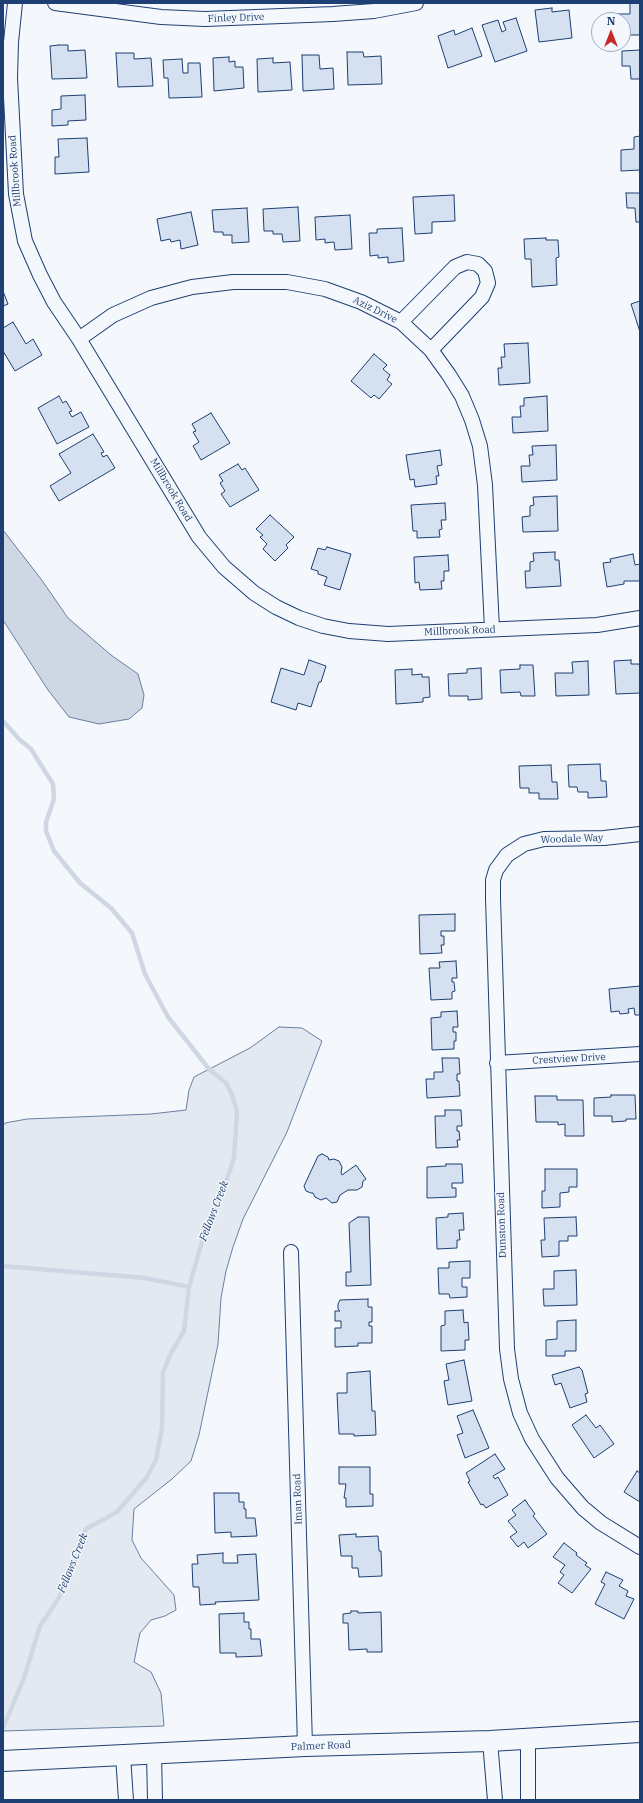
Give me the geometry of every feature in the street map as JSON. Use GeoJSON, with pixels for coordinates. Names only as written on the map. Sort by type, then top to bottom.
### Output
{"type":"FeatureCollection","features":[{"type":"Feature","properties":{"kind":"street","name":"Millbrook Road"},"geometry":{"type":"LineString","coordinates":[[15,3],[11,42],[10,78],[16,194],[18,213],[25,241],[54,302],[79,339],[199,537],[224,567],[254,593],[276,607],[299,618],[323,626],[349,631],[388,634],[597,625],[640,618]]}},
{"type":"Feature","properties":{"kind":"street","name":"Finley Drive"},"geometry":{"type":"LineString","coordinates":[[55,3],[161,17],[205,19],[377,11],[416,3]]}},
{"type":"Feature","properties":{"kind":"street"},"geometry":{"type":"LineString","coordinates":[[401,322],[455,267],[467,262],[478,264],[484,270],[488,283],[482,297],[431,350]]}},
{"type":"Feature","properties":{"kind":"street","name":"Aziz Drive"},"geometry":{"type":"LineString","coordinates":[[79,339],[113,315],[152,298],[192,286],[233,282],[287,282],[324,289],[360,302],[401,322],[431,350],[462,396],[472,420],[480,446],[485,485],[492,629]]}},
{"type":"Feature","properties":{"kind":"street","name":"Woodale Way"},"geometry":{"type":"LineString","coordinates":[[507,855],[515,849],[533,841],[604,838],[640,834]]}},
{"type":"Feature","properties":{"kind":"street","name":"Dunston Road"},"geometry":{"type":"LineString","coordinates":[[507,855],[496,870],[493,880],[497,1063],[507,1349],[511,1379],[520,1413],[532,1439],[547,1464],[570,1494],[583,1508],[601,1523],[640,1547]]}},
{"type":"Feature","properties":{"kind":"street","name":"Crestview Drive"},"geometry":{"type":"LineString","coordinates":[[497,1063],[640,1054]]}},
{"type":"Feature","properties":{"kind":"street","name":"Iman Road"},"geometry":{"type":"LineString","coordinates":[[291,1252],[305,1746]]}},
{"type":"Feature","properties":{"kind":"street","name":"Palmer Road"},"geometry":{"type":"LineString","coordinates":[[4,1761],[305,1746],[490,1741],[640,1732]]}},
{"type":"Feature","properties":{"kind":"street"},"geometry":{"type":"LineString","coordinates":[[528,1739],[528,1800]]}},
{"type":"Feature","properties":{"kind":"street"},"geometry":{"type":"LineString","coordinates":[[490,1741],[495,1800]]}},
{"type":"Feature","properties":{"kind":"street"},"geometry":{"type":"LineString","coordinates":[[154,1754],[155,1800]]}},
{"type":"Feature","properties":{"kind":"street"},"geometry":{"type":"LineString","coordinates":[[123,1756],[126,1800]]}},
{"type":"Feature","properties":{"kind":"shaded area"},"geometry":{"type":"Polygon","coordinates":[[[3,530],[41,579],[68,618],[111,655],[138,674],[144,695],[142,708],[129,719],[99,724],[69,717],[48,690],[3,620],[3,530]]]}},
{"type":"Feature","properties":{"kind":"shaded area"},"geometry":{"type":"Polygon","coordinates":[[[279,1027],[302,1028],[322,1041],[287,1132],[243,1219],[233,1247],[226,1271],[221,1298],[218,1344],[199,1435],[191,1461],[172,1479],[134,1509],[132,1540],[141,1558],[174,1595],[176,1610],[165,1616],[151,1620],[140,1633],[134,1662],[151,1672],[161,1693],[164,1726],[3,1731],[3,1126],[5,1123],[27,1119],[151,1114],[186,1110],[189,1090],[194,1077],[250,1048],[279,1027]]]}},
{"type":"Feature","properties":{"kind":"building"},"geometry":{"type":"Polygon","coordinates":[[[630,3],[640,3],[640,35],[631,35],[630,3]]]}},
{"type":"Feature","properties":{"kind":"building"},"geometry":{"type":"Polygon","coordinates":[[[552,8],[552,12],[569,10],[572,38],[539,42],[535,10],[552,8]]]}},
{"type":"Feature","properties":{"kind":"building"},"geometry":{"type":"Polygon","coordinates":[[[516,18],[527,51],[495,62],[482,25],[498,20],[502,32],[506,30],[503,22],[516,18]]]}},
{"type":"Feature","properties":{"kind":"building"},"geometry":{"type":"Polygon","coordinates":[[[472,28],[482,56],[448,68],[438,36],[454,30],[455,35],[472,28]]]}},
{"type":"Feature","properties":{"kind":"building"},"geometry":{"type":"Polygon","coordinates":[[[68,45],[68,51],[85,50],[87,78],[52,79],[50,46],[68,45]]]}},
{"type":"Feature","properties":{"kind":"building"},"geometry":{"type":"Polygon","coordinates":[[[631,50],[640,50],[640,79],[631,79],[630,66],[622,66],[622,52],[631,52],[631,50]]]}},
{"type":"Feature","properties":{"kind":"building"},"geometry":{"type":"Polygon","coordinates":[[[347,52],[363,52],[364,57],[381,56],[382,84],[348,85],[347,52]]]}},
{"type":"Feature","properties":{"kind":"building"},"geometry":{"type":"Polygon","coordinates":[[[116,53],[134,53],[134,59],[151,58],[153,86],[118,87],[116,53]]]}},
{"type":"Feature","properties":{"kind":"building"},"geometry":{"type":"Polygon","coordinates":[[[302,55],[319,55],[320,69],[333,68],[334,89],[303,91],[302,55]]]}},
{"type":"Feature","properties":{"kind":"building"},"geometry":{"type":"Polygon","coordinates":[[[229,57],[229,62],[235,61],[235,67],[243,67],[244,88],[214,91],[213,58],[229,57]]]}},
{"type":"Feature","properties":{"kind":"building"},"geometry":{"type":"Polygon","coordinates":[[[273,58],[273,63],[290,62],[292,90],[258,92],[257,59],[273,58]]]}},
{"type":"Feature","properties":{"kind":"building"},"geometry":{"type":"Polygon","coordinates":[[[182,59],[183,73],[188,73],[188,63],[200,63],[202,97],[169,98],[168,78],[164,78],[163,60],[182,59]]]}},
{"type":"Feature","properties":{"kind":"building"},"geometry":{"type":"Polygon","coordinates":[[[85,95],[86,120],[68,121],[68,125],[52,126],[52,110],[61,109],[61,96],[85,95]]]}},
{"type":"Feature","properties":{"kind":"building"},"geometry":{"type":"Polygon","coordinates":[[[640,136],[640,170],[621,171],[621,150],[634,149],[634,137],[640,136]]]}},
{"type":"Feature","properties":{"kind":"building"},"geometry":{"type":"Polygon","coordinates":[[[87,138],[89,172],[55,174],[55,157],[59,157],[58,139],[87,138]]]}},
{"type":"Feature","properties":{"kind":"building"},"geometry":{"type":"Polygon","coordinates":[[[626,193],[640,193],[640,222],[636,222],[635,208],[627,208],[626,193]]]}},
{"type":"Feature","properties":{"kind":"building"},"geometry":{"type":"Polygon","coordinates":[[[454,195],[455,221],[432,222],[432,233],[415,234],[413,197],[454,195]]]}},
{"type":"Feature","properties":{"kind":"building"},"geometry":{"type":"Polygon","coordinates":[[[298,207],[300,241],[283,242],[282,234],[273,234],[273,231],[264,231],[263,209],[298,207]]]}},
{"type":"Feature","properties":{"kind":"building"},"geometry":{"type":"Polygon","coordinates":[[[247,208],[249,242],[232,243],[232,235],[223,235],[223,232],[214,232],[212,210],[247,208]]]}},
{"type":"Feature","properties":{"kind":"building"},"geometry":{"type":"Polygon","coordinates":[[[191,212],[198,245],[181,249],[180,240],[171,242],[170,239],[161,241],[157,219],[191,212]]]}},
{"type":"Feature","properties":{"kind":"building"},"geometry":{"type":"Polygon","coordinates":[[[350,215],[352,249],[335,250],[334,242],[325,243],[325,239],[316,240],[315,217],[350,215]]]}},
{"type":"Feature","properties":{"kind":"building"},"geometry":{"type":"Polygon","coordinates":[[[402,228],[404,261],[388,263],[388,257],[378,258],[378,255],[370,256],[369,233],[377,233],[377,229],[402,228]]]}},
{"type":"Feature","properties":{"kind":"building"},"geometry":{"type":"Polygon","coordinates":[[[546,238],[546,240],[558,240],[559,257],[556,258],[557,285],[532,287],[531,259],[525,259],[524,239],[546,238]]]}},
{"type":"Feature","properties":{"kind":"building"},"geometry":{"type":"Polygon","coordinates":[[[3,291],[8,304],[3,306],[3,291]]]}},
{"type":"Feature","properties":{"kind":"building"},"geometry":{"type":"Polygon","coordinates":[[[640,301],[640,332],[631,304],[640,301]]]}},
{"type":"Feature","properties":{"kind":"building"},"geometry":{"type":"Polygon","coordinates":[[[13,322],[26,344],[33,339],[42,355],[15,371],[3,351],[3,328],[13,322]]]}},
{"type":"Feature","properties":{"kind":"building"},"geometry":{"type":"Polygon","coordinates":[[[528,343],[530,383],[499,385],[498,368],[502,368],[501,357],[505,357],[504,344],[528,343]]]}},
{"type":"Feature","properties":{"kind":"building"},"geometry":{"type":"Polygon","coordinates":[[[374,354],[387,365],[383,369],[390,375],[387,380],[392,384],[379,399],[374,395],[371,398],[351,381],[374,354]]]}},
{"type":"Feature","properties":{"kind":"building"},"geometry":{"type":"Polygon","coordinates":[[[59,396],[63,403],[66,401],[72,411],[69,412],[72,417],[81,412],[89,427],[57,444],[38,408],[59,396]]]}},
{"type":"Feature","properties":{"kind":"building"},"geometry":{"type":"Polygon","coordinates":[[[547,396],[548,431],[513,433],[512,417],[521,417],[520,406],[524,406],[524,398],[547,396]]]}},
{"type":"Feature","properties":{"kind":"building"},"geometry":{"type":"Polygon","coordinates":[[[211,413],[230,443],[201,460],[193,446],[199,442],[193,432],[196,431],[192,424],[211,413]]]}},
{"type":"Feature","properties":{"kind":"building"},"geometry":{"type":"Polygon","coordinates":[[[93,434],[104,452],[101,453],[103,457],[107,455],[115,468],[59,501],[50,486],[71,473],[59,454],[93,434]]]}},
{"type":"Feature","properties":{"kind":"building"},"geometry":{"type":"Polygon","coordinates":[[[556,445],[557,480],[522,482],[521,466],[530,466],[529,455],[533,455],[532,446],[556,445]]]}},
{"type":"Feature","properties":{"kind":"building"},"geometry":{"type":"Polygon","coordinates":[[[440,450],[442,465],[437,466],[439,476],[436,476],[437,484],[415,487],[414,479],[410,480],[406,455],[440,450]]]}},
{"type":"Feature","properties":{"kind":"building"},"geometry":{"type":"Polygon","coordinates":[[[238,464],[242,470],[245,468],[259,490],[230,507],[221,494],[225,491],[220,483],[223,481],[219,475],[238,464]]]}},
{"type":"Feature","properties":{"kind":"building"},"geometry":{"type":"Polygon","coordinates":[[[557,496],[558,531],[523,532],[522,517],[530,516],[530,506],[534,505],[533,497],[557,496]]]}},
{"type":"Feature","properties":{"kind":"building"},"geometry":{"type":"Polygon","coordinates":[[[445,503],[446,520],[441,520],[442,529],[439,530],[440,537],[417,538],[417,531],[413,531],[411,505],[445,503]]]}},
{"type":"Feature","properties":{"kind":"building"},"geometry":{"type":"Polygon","coordinates":[[[270,515],[294,537],[286,545],[288,548],[275,561],[263,549],[267,544],[260,537],[263,535],[256,529],[270,515]]]}},
{"type":"Feature","properties":{"kind":"building"},"geometry":{"type":"Polygon","coordinates":[[[327,547],[351,554],[340,590],[324,585],[327,577],[318,574],[318,571],[311,569],[318,548],[325,550],[327,547]]]}},
{"type":"Feature","properties":{"kind":"building"},"geometry":{"type":"Polygon","coordinates":[[[555,552],[555,560],[559,560],[561,586],[526,588],[525,571],[530,571],[530,562],[534,561],[533,553],[555,552]]]}},
{"type":"Feature","properties":{"kind":"building"},"geometry":{"type":"Polygon","coordinates":[[[633,554],[635,565],[640,564],[640,581],[624,581],[624,584],[607,587],[603,563],[611,562],[610,559],[633,554]]]}},
{"type":"Feature","properties":{"kind":"building"},"geometry":{"type":"Polygon","coordinates":[[[448,555],[449,571],[444,571],[444,581],[441,581],[442,589],[420,590],[419,582],[415,583],[414,557],[448,555]]]}},
{"type":"Feature","properties":{"kind":"building"},"geometry":{"type":"Polygon","coordinates":[[[309,660],[326,666],[311,707],[298,703],[296,710],[271,702],[281,668],[304,675],[309,660]]]}},
{"type":"Feature","properties":{"kind":"building"},"geometry":{"type":"Polygon","coordinates":[[[631,660],[631,664],[639,664],[640,693],[616,694],[614,661],[631,660]]]}},
{"type":"Feature","properties":{"kind":"building"},"geometry":{"type":"Polygon","coordinates":[[[588,661],[589,695],[556,696],[555,673],[573,673],[572,662],[588,661]]]}},
{"type":"Feature","properties":{"kind":"building"},"geometry":{"type":"Polygon","coordinates":[[[520,665],[533,665],[535,696],[521,696],[520,692],[501,693],[500,670],[520,669],[520,665]]]}},
{"type":"Feature","properties":{"kind":"building"},"geometry":{"type":"Polygon","coordinates":[[[481,668],[482,699],[468,700],[468,696],[449,696],[448,674],[467,673],[467,669],[481,668]]]}},
{"type":"Feature","properties":{"kind":"building"},"geometry":{"type":"Polygon","coordinates":[[[412,669],[412,675],[422,674],[422,677],[429,677],[430,697],[423,698],[423,702],[396,704],[395,670],[412,669]]]}},
{"type":"Feature","properties":{"kind":"building"},"geometry":{"type":"Polygon","coordinates":[[[600,764],[601,781],[606,781],[607,797],[588,798],[588,792],[578,792],[577,787],[569,787],[568,765],[600,764]]]}},
{"type":"Feature","properties":{"kind":"building"},"geometry":{"type":"Polygon","coordinates":[[[551,765],[552,782],[557,782],[558,799],[539,799],[539,793],[529,793],[529,788],[520,788],[519,766],[551,765]]]}},
{"type":"Feature","properties":{"kind":"building"},"geometry":{"type":"Polygon","coordinates":[[[455,914],[455,931],[441,931],[441,936],[444,936],[444,945],[441,945],[442,953],[420,954],[419,915],[455,914]]]}},
{"type":"Feature","properties":{"kind":"building"},"geometry":{"type":"Polygon","coordinates":[[[456,961],[457,978],[452,978],[455,991],[452,992],[452,999],[431,1000],[429,968],[440,968],[439,962],[456,961]]]}},
{"type":"Feature","properties":{"kind":"building"},"geometry":{"type":"Polygon","coordinates":[[[640,986],[640,1015],[635,1015],[634,1008],[628,1009],[629,1013],[620,1014],[619,1011],[611,1012],[609,989],[640,986]]]}},
{"type":"Feature","properties":{"kind":"building"},"geometry":{"type":"Polygon","coordinates":[[[457,1011],[458,1027],[453,1027],[453,1032],[456,1032],[454,1049],[432,1050],[431,1018],[441,1017],[441,1012],[457,1011]]]}},
{"type":"Feature","properties":{"kind":"building"},"geometry":{"type":"Polygon","coordinates":[[[442,1058],[459,1058],[460,1074],[457,1074],[457,1081],[459,1081],[460,1096],[427,1098],[426,1079],[434,1079],[434,1072],[443,1072],[442,1058]]]}},
{"type":"Feature","properties":{"kind":"building"},"geometry":{"type":"Polygon","coordinates":[[[611,1095],[635,1095],[636,1119],[626,1119],[626,1121],[612,1122],[612,1116],[594,1116],[594,1098],[611,1097],[611,1095]]]}},
{"type":"Feature","properties":{"kind":"building"},"geometry":{"type":"Polygon","coordinates":[[[535,1096],[557,1096],[557,1100],[583,1100],[584,1136],[565,1136],[565,1124],[558,1125],[558,1122],[536,1122],[535,1096]]]}},
{"type":"Feature","properties":{"kind":"building"},"geometry":{"type":"Polygon","coordinates":[[[445,1110],[461,1110],[462,1126],[457,1126],[460,1140],[457,1140],[458,1147],[436,1148],[435,1116],[445,1116],[445,1110]]]}},
{"type":"Feature","properties":{"kind":"building"},"geometry":{"type":"Polygon","coordinates":[[[322,1154],[328,1157],[329,1160],[334,1159],[339,1161],[342,1167],[342,1175],[356,1165],[366,1179],[363,1181],[362,1187],[357,1190],[348,1190],[340,1195],[337,1202],[332,1203],[326,1198],[321,1200],[315,1197],[313,1193],[306,1191],[304,1186],[318,1156],[322,1154]]]}},
{"type":"Feature","properties":{"kind":"building"},"geometry":{"type":"Polygon","coordinates":[[[446,1164],[462,1164],[463,1183],[452,1183],[452,1188],[456,1188],[456,1197],[427,1198],[427,1167],[446,1166],[446,1164]]]}},
{"type":"Feature","properties":{"kind":"building"},"geometry":{"type":"Polygon","coordinates":[[[545,1169],[577,1169],[577,1187],[569,1187],[569,1192],[560,1193],[560,1207],[542,1208],[542,1191],[545,1191],[545,1169]]]}},
{"type":"Feature","properties":{"kind":"building"},"geometry":{"type":"Polygon","coordinates":[[[463,1213],[464,1230],[459,1230],[460,1240],[457,1240],[457,1248],[437,1249],[436,1218],[448,1217],[448,1214],[463,1213]]]}},
{"type":"Feature","properties":{"kind":"building"},"geometry":{"type":"Polygon","coordinates":[[[358,1217],[369,1217],[371,1285],[346,1286],[346,1272],[351,1272],[349,1223],[358,1217]]]}},
{"type":"Feature","properties":{"kind":"building"},"geometry":{"type":"Polygon","coordinates":[[[576,1217],[577,1236],[568,1236],[568,1241],[559,1241],[559,1256],[542,1257],[541,1240],[545,1240],[544,1218],[576,1217]]]}},
{"type":"Feature","properties":{"kind":"building"},"geometry":{"type":"Polygon","coordinates":[[[470,1261],[470,1278],[462,1278],[462,1287],[467,1287],[467,1297],[450,1298],[449,1294],[439,1294],[438,1268],[449,1268],[449,1262],[470,1261]]]}},
{"type":"Feature","properties":{"kind":"building"},"geometry":{"type":"Polygon","coordinates":[[[576,1270],[577,1305],[544,1306],[543,1289],[554,1289],[554,1271],[576,1270]]]}},
{"type":"Feature","properties":{"kind":"building"},"geometry":{"type":"Polygon","coordinates":[[[368,1299],[368,1307],[372,1307],[372,1322],[369,1322],[369,1326],[372,1326],[372,1343],[358,1343],[358,1346],[335,1347],[335,1328],[341,1328],[341,1321],[335,1321],[335,1311],[340,1311],[338,1309],[338,1304],[340,1300],[368,1299]]]}},
{"type":"Feature","properties":{"kind":"building"},"geometry":{"type":"Polygon","coordinates":[[[463,1310],[464,1323],[468,1322],[469,1340],[465,1340],[465,1350],[441,1351],[441,1326],[445,1325],[445,1311],[463,1310]]]}},
{"type":"Feature","properties":{"kind":"building"},"geometry":{"type":"Polygon","coordinates":[[[576,1320],[576,1351],[565,1351],[565,1356],[546,1356],[546,1340],[557,1339],[557,1321],[576,1320]]]}},
{"type":"Feature","properties":{"kind":"building"},"geometry":{"type":"Polygon","coordinates":[[[464,1360],[472,1401],[448,1405],[444,1381],[449,1380],[446,1364],[464,1360]]]}},
{"type":"Feature","properties":{"kind":"building"},"geometry":{"type":"Polygon","coordinates":[[[579,1367],[582,1370],[588,1393],[585,1394],[587,1402],[570,1408],[561,1383],[555,1385],[552,1375],[579,1367]]]}},
{"type":"Feature","properties":{"kind":"building"},"geometry":{"type":"Polygon","coordinates":[[[370,1371],[372,1411],[375,1411],[376,1435],[354,1436],[354,1434],[339,1434],[337,1393],[347,1393],[347,1373],[370,1371]]]}},
{"type":"Feature","properties":{"kind":"building"},"geometry":{"type":"Polygon","coordinates":[[[473,1410],[489,1448],[465,1458],[457,1435],[463,1433],[457,1416],[473,1410]]]}},
{"type":"Feature","properties":{"kind":"building"},"geometry":{"type":"Polygon","coordinates":[[[586,1415],[596,1428],[600,1425],[614,1444],[594,1458],[572,1425],[586,1415]]]}},
{"type":"Feature","properties":{"kind":"building"},"geometry":{"type":"Polygon","coordinates":[[[495,1454],[505,1469],[493,1476],[495,1479],[498,1477],[508,1495],[486,1508],[483,1504],[481,1505],[468,1482],[470,1481],[466,1473],[495,1454]]]}},
{"type":"Feature","properties":{"kind":"building"},"geometry":{"type":"Polygon","coordinates":[[[339,1467],[370,1467],[370,1494],[373,1494],[373,1506],[346,1507],[346,1498],[344,1498],[346,1484],[339,1484],[339,1467]]]}},
{"type":"Feature","properties":{"kind":"building"},"geometry":{"type":"Polygon","coordinates":[[[637,1471],[640,1473],[640,1502],[624,1492],[637,1471]]]}},
{"type":"Feature","properties":{"kind":"building"},"geometry":{"type":"Polygon","coordinates":[[[214,1493],[239,1493],[239,1502],[244,1502],[244,1509],[246,1509],[246,1518],[255,1518],[257,1536],[231,1537],[231,1532],[215,1533],[214,1493]]]}},
{"type":"Feature","properties":{"kind":"building"},"geometry":{"type":"Polygon","coordinates":[[[525,1500],[535,1514],[533,1516],[547,1534],[528,1548],[524,1542],[518,1547],[510,1537],[517,1532],[508,1521],[516,1515],[512,1510],[525,1500]]]}},
{"type":"Feature","properties":{"kind":"building"},"geometry":{"type":"Polygon","coordinates":[[[356,1534],[356,1537],[378,1536],[379,1551],[381,1551],[382,1576],[359,1577],[358,1568],[352,1568],[352,1556],[341,1556],[339,1535],[356,1534]]]}},
{"type":"Feature","properties":{"kind":"building"},"geometry":{"type":"Polygon","coordinates":[[[564,1543],[577,1553],[576,1555],[587,1563],[585,1565],[591,1569],[572,1593],[558,1583],[564,1575],[560,1572],[565,1565],[553,1557],[564,1543]]]}},
{"type":"Feature","properties":{"kind":"building"},"geometry":{"type":"Polygon","coordinates":[[[223,1553],[223,1563],[238,1563],[237,1555],[256,1554],[259,1600],[215,1602],[216,1604],[200,1605],[199,1587],[193,1587],[192,1564],[198,1564],[197,1555],[223,1553]]]}},
{"type":"Feature","properties":{"kind":"building"},"geometry":{"type":"Polygon","coordinates":[[[606,1572],[623,1580],[619,1586],[628,1591],[626,1596],[634,1599],[624,1619],[595,1604],[605,1584],[601,1582],[606,1572]]]}},
{"type":"Feature","properties":{"kind":"building"},"geometry":{"type":"Polygon","coordinates":[[[351,1611],[358,1611],[358,1613],[381,1612],[382,1652],[367,1652],[367,1649],[349,1650],[348,1623],[343,1623],[343,1614],[351,1613],[351,1611]]]}},
{"type":"Feature","properties":{"kind":"building"},"geometry":{"type":"Polygon","coordinates":[[[244,1613],[244,1622],[249,1622],[249,1629],[251,1629],[251,1639],[260,1639],[262,1656],[236,1657],[236,1653],[220,1653],[219,1614],[244,1613]]]}},
{"type":"Feature","properties":{"kind":"waterway","name":"Fellows Creek"},"geometry":{"type":"LineString","coordinates":[[3,721],[20,740],[31,749],[53,784],[54,799],[46,822],[46,831],[54,851],[80,883],[111,908],[132,933],[145,974],[168,1017],[209,1069],[226,1083],[237,1111],[234,1158],[220,1200],[203,1238],[189,1287],[184,1331],[171,1353],[163,1372],[162,1428],[156,1460],[147,1477],[117,1512],[86,1529],[68,1581],[40,1626],[24,1678],[3,1728]]}},
{"type":"Feature","properties":{"kind":"waterway"},"geometry":{"type":"LineString","coordinates":[[3,1266],[145,1278],[189,1287]]}}]}
